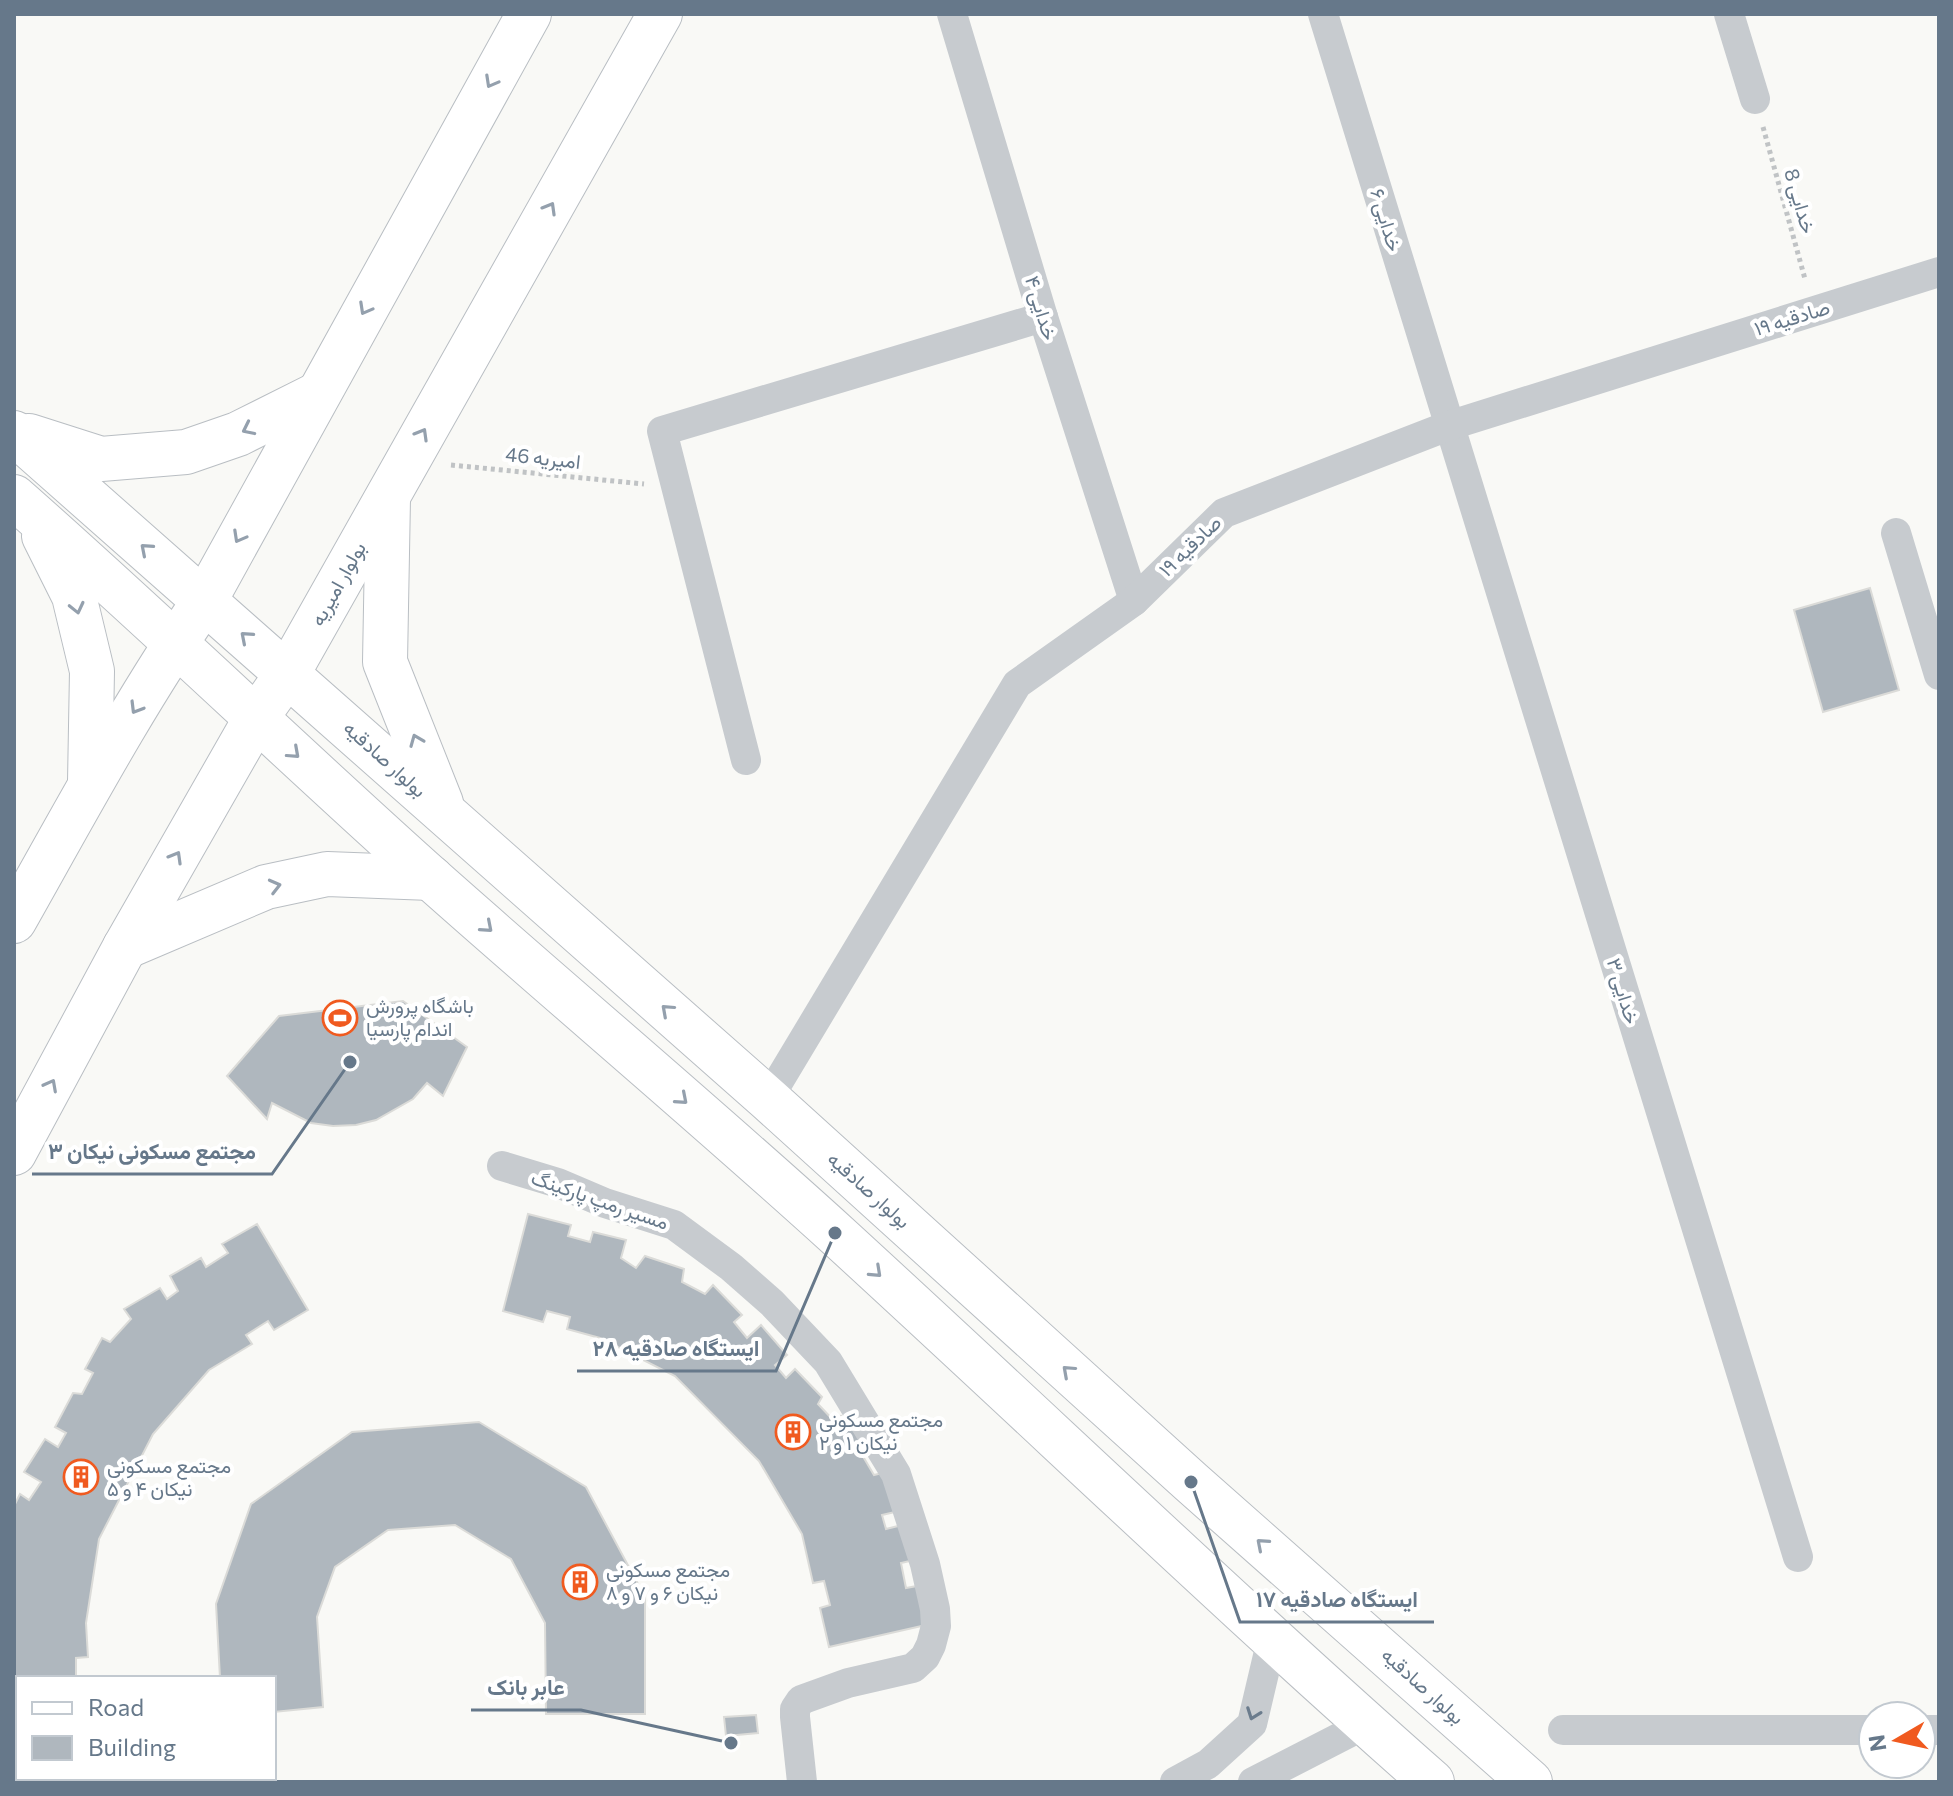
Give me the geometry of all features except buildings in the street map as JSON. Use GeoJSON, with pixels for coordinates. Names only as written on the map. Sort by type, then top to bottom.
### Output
{"type":"FeatureCollection","features":[{"type":"Feature","properties":{"kind":"main road"},"geometry":{"type":"LineString","coordinates":[[14,921],[176,641],[205,600],[529,14]]}},
{"type":"Feature","properties":{"kind":"main road","name":"بولوار امیریه"},"geometry":{"type":"LineString","coordinates":[[14,1153],[125,947],[256,718],[288,673],[660,14]]}},
{"type":"Feature","properties":{"kind":"main road"},"geometry":{"type":"LineString","coordinates":[[14,432],[101,459],[186,452],[238,434],[318,394]]}},
{"type":"Feature","properties":{"kind":"main road","name":"بولوار صادقیه"},"geometry":{"type":"LineString","coordinates":[[14,432],[768,1099],[1191,1482],[1530,1782]]}},
{"type":"Feature","properties":{"kind":"main road"},"geometry":{"type":"LineString","coordinates":[[397,478],[385,662],[445,812]]}},
{"type":"Feature","properties":{"kind":"main road"},"geometry":{"type":"LineString","coordinates":[[23,505],[176,641],[431,878],[835,1233],[1272,1639],[1432,1782]]}},
{"type":"Feature","properties":{"kind":"main road"},"geometry":{"type":"LineString","coordinates":[[23,505],[74,596],[92,671],[90,786]]}},
{"type":"Feature","properties":{"kind":"main road"},"geometry":{"type":"LineString","coordinates":[[125,947],[266,887],[327,874],[431,878]]}},
{"type":"Feature","properties":{"kind":"street","name":"خدایی ۴"},"geometry":{"type":"LineString","coordinates":[[952,14],[1043,317],[1134,601]]}},
{"type":"Feature","properties":{"kind":"street","name":"خدایی ۶"},"geometry":{"type":"LineString","coordinates":[[1323,14],[1448,426]]}},
{"type":"Feature","properties":{"kind":"street"},"geometry":{"type":"LineString","coordinates":[[1729,14],[1755,99]]}},
{"type":"Feature","properties":{"kind":"street","name":"صادقیه ۱۹"},"geometry":{"type":"LineString","coordinates":[[768,1099],[1017,684],[1134,601],[1224,513],[1448,426],[1939,272]]}},
{"type":"Feature","properties":{"kind":"street"},"geometry":{"type":"LineString","coordinates":[[746,760],[662,431],[1043,317]]}},
{"type":"Feature","properties":{"kind":"street","name":"خدایی ۳"},"geometry":{"type":"LineString","coordinates":[[1448,426],[1798,1557]]}},
{"type":"Feature","properties":{"kind":"street"},"geometry":{"type":"LineString","coordinates":[[1896,533],[1939,675]]}},
{"type":"Feature","properties":{"kind":"street","name":"مسیر رمپ پارکینگ"},"geometry":{"type":"LineString","coordinates":[[502,1166],[674,1225],[731,1267],[772,1303],[828,1362],[896,1474],[925,1564],[935,1609],[936,1626],[931,1645],[925,1657],[913,1668],[848,1683],[801,1700],[795,1709],[795,1717],[802,1782]]}},
{"type":"Feature","properties":{"kind":"street"},"geometry":{"type":"LineString","coordinates":[[1175,1782],[1208,1764],[1252,1724],[1272,1639]]}},
{"type":"Feature","properties":{"kind":"street"},"geometry":{"type":"LineString","coordinates":[[1253,1782],[1366,1724]]}},
{"type":"Feature","properties":{"kind":"street"},"geometry":{"type":"LineString","coordinates":[[1563,1730],[1857,1730]]}},
{"type":"Feature","properties":{"kind":"path","name":"خدایی 8"},"geometry":{"type":"LineString","coordinates":[[1755,99],[1814,311]]}},
{"type":"Feature","properties":{"kind":"path","name":"امیریه 46"},"geometry":{"type":"LineString","coordinates":[[397,478],[677,487]]}},
{"type":"Feature","properties":{"kind":"place","name":"باشگاه پرورش اندام پارسیا"},"geometry":{"type":"Point","coordinates":[340,1018]}},
{"type":"Feature","properties":{"kind":"place","name":"مجتمع مسکونی نیکان ۳"},"geometry":{"type":"Point","coordinates":[350,1062]}},
{"type":"Feature","properties":{"kind":"place","name":"ایستگاه صادقیه ۲۸"},"geometry":{"type":"Point","coordinates":[835,1233]}},
{"type":"Feature","properties":{"kind":"place","name":"مجتمع مسکونی نیکان ۱ و ۲"},"geometry":{"type":"Point","coordinates":[793,1432]}},
{"type":"Feature","properties":{"kind":"place","name":"مجتمع مسکونی نیکان ۴ و ۵"},"geometry":{"type":"Point","coordinates":[81,1477]}},
{"type":"Feature","properties":{"kind":"place","name":"ایستگاه صادقیه ۱۷"},"geometry":{"type":"Point","coordinates":[1191,1482]}},
{"type":"Feature","properties":{"kind":"place","name":"مجتمع مسکونی نیکان ۶ و ۷ و ۸"},"geometry":{"type":"Point","coordinates":[580,1582]}},
{"type":"Feature","properties":{"kind":"place","name":"عابر بانک"},"geometry":{"type":"Point","coordinates":[731,1743]}}]}
